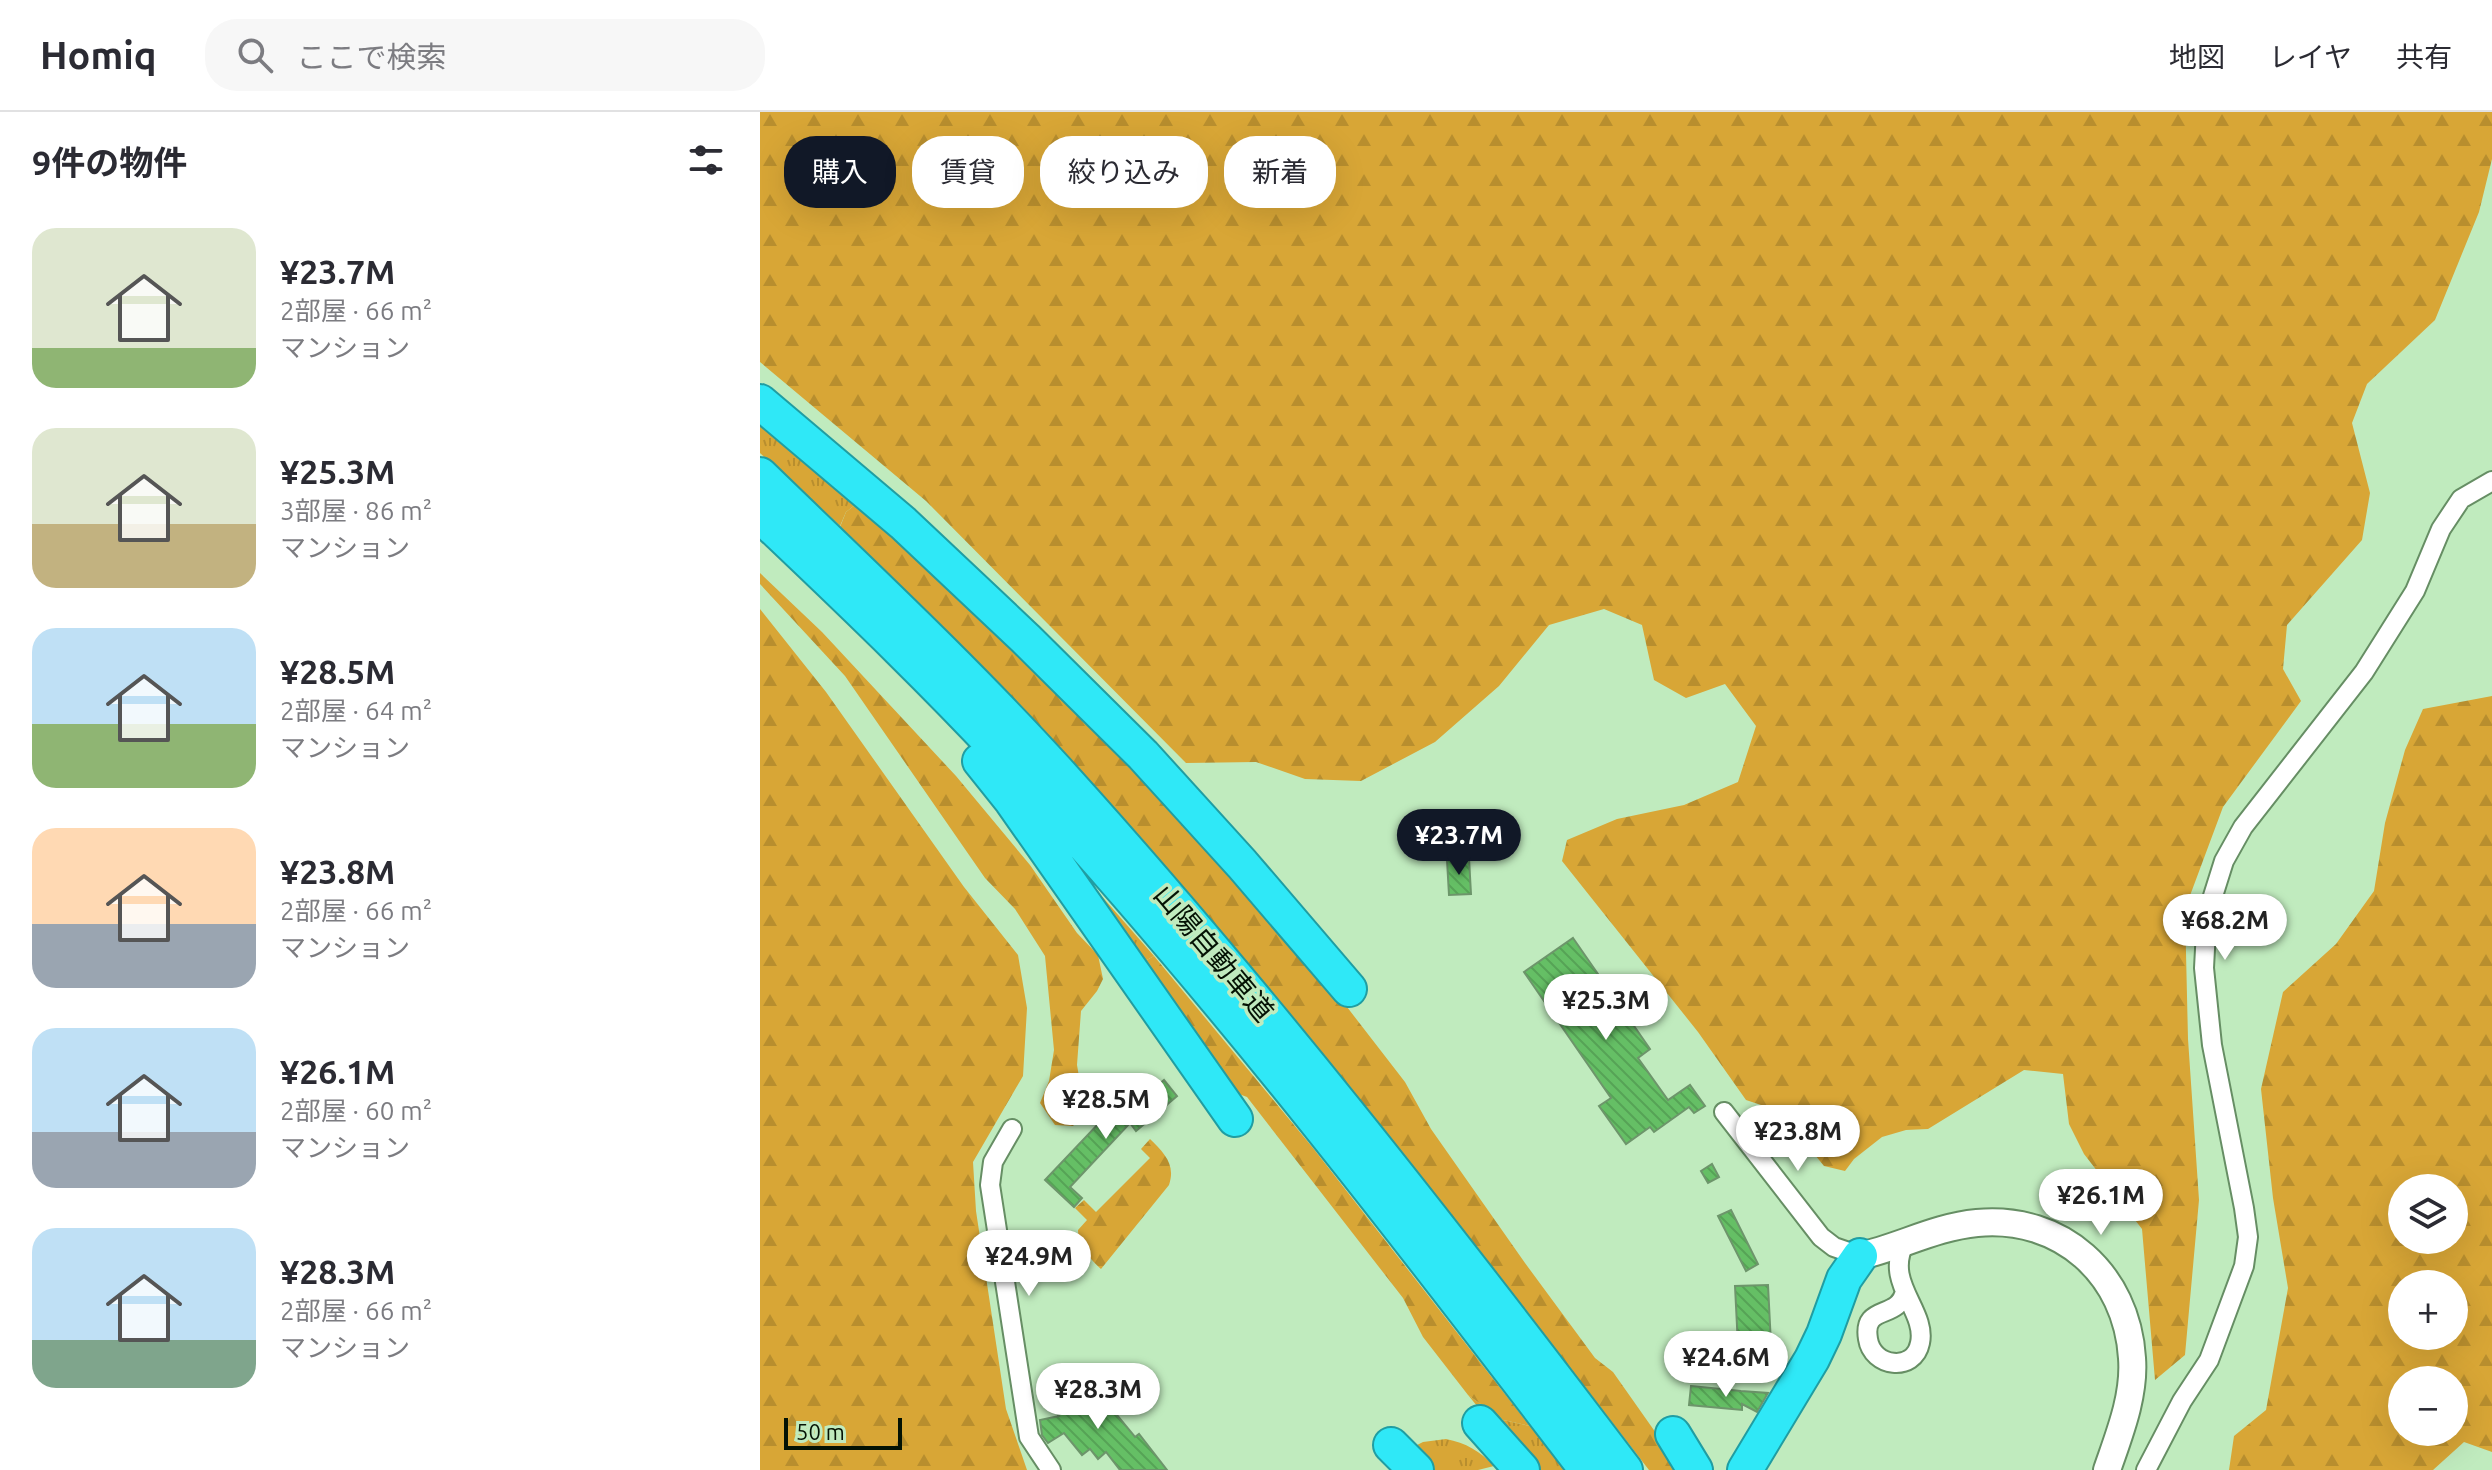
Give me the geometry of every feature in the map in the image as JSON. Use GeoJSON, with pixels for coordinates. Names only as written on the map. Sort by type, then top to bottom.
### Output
{"type":"FeatureCollection","features":[{"type":"Feature","properties":{"kind":"highway"},"geometry":{"type":"LineString","coordinates":[[760,402],[903,523],[1143,755],[1349,989]]}},
{"type":"Feature","properties":{"kind":"highway","name":"山陽自動車道"},"geometry":{"type":"LineString","coordinates":[[760,475],[911,620],[1054,769],[1184,916],[1472,1268],[1625,1470]]}},
{"type":"Feature","properties":{"kind":"highway","name":"山陽自動車道"},"geometry":{"type":"LineString","coordinates":[[760,515],[905,653],[1033,787],[1164,935],[1314,1118],[1587,1470]]}},
{"type":"Feature","properties":{"kind":"highway"},"geometry":{"type":"LineString","coordinates":[[760,522],[964,740],[1012,801],[1235,1119]]}},
{"type":"Feature","properties":{"kind":"highway"},"geometry":{"type":"LineString","coordinates":[[1745,1470],[1812,1359],[1844,1279],[1860,1256]]}},
{"type":"Feature","properties":{"kind":"highway"},"geometry":{"type":"LineString","coordinates":[[1761,1470],[1824,1353],[1860,1256]]}},
{"type":"Feature","properties":{"kind":"highway"},"geometry":{"type":"LineString","coordinates":[[1480,1423],[1522,1470]]}},
{"type":"Feature","properties":{"kind":"highway"},"geometry":{"type":"LineString","coordinates":[[1673,1434],[1695,1470]]}},
{"type":"Feature","properties":{"kind":"highway"},"geometry":{"type":"LineString","coordinates":[[1391,1445],[1416,1470]]}},
{"type":"Feature","properties":{"kind":"street"},"geometry":{"type":"LineString","coordinates":[[2146,1470],[2182,1401],[2209,1360],[2244,1266],[2248,1237],[2212,1045],[2204,968],[2206,930],[2224,861],[2243,827],[2364,672],[2415,591],[2441,529],[2461,499],[2492,481]]}},
{"type":"Feature","properties":{"kind":"street"},"geometry":{"type":"LineString","coordinates":[[1724,1112],[1821,1237],[1834,1247],[1860,1256],[1932,1232],[1980,1222],[2028,1227],[2058,1238],[2103,1273],[2117,1296],[2127,1324],[2132,1359],[2129,1398],[2107,1470]]}},
{"type":"Feature","properties":{"kind":"street"},"geometry":{"type":"LineString","coordinates":[[1012,1129],[993,1162],[990,1185],[1029,1437],[1051,1470]]}},
{"type":"Feature","properties":{"kind":"street"},"geometry":{"type":"LineString","coordinates":[[1905,1242],[1897,1262],[1905,1291]]}},
{"type":"Feature","properties":{"kind":"green space"},"geometry":{"type":"Polygon","coordinates":[[[760,112],[2492,112],[2492,159],[2479,212],[2435,320],[2367,384],[2352,423],[2370,493],[2362,540],[2287,625],[2283,669],[2301,701],[2223,807],[2185,909],[2188,1039],[2199,1200],[2185,1355],[2155,1380],[2142,1229],[2084,1154],[2069,1124],[2063,1074],[2024,1070],[1928,1129],[1906,1130],[1882,1137],[1854,1159],[1845,1171],[1824,1166],[1779,1111],[1746,1100],[1698,1032],[1562,861],[1567,840],[1617,819],[1684,805],[1738,782],[1756,726],[1725,684],[1686,698],[1654,680],[1642,625],[1604,609],[1549,625],[1499,686],[1435,742],[1361,781],[1305,779],[1256,762],[1186,763],[926,501],[760,362],[760,112]]]}},
{"type":"Feature","properties":{"kind":"green space"},"geometry":{"type":"Polygon","coordinates":[[[760,417],[860,501],[846,512],[840,526],[760,453],[760,417]]]}},
{"type":"Feature","properties":{"kind":"green space"},"geometry":{"type":"Polygon","coordinates":[[[860,501],[1187,815],[1347,1007],[1405,1082],[1431,1129],[1525,1263],[1595,1358],[1613,1372],[1682,1470],[1649,1470],[1420,1176],[1183,888],[1017,703],[840,527],[846,512],[860,501]]]}},
{"type":"Feature","properties":{"kind":"green space"},"geometry":{"type":"Polygon","coordinates":[[[760,573],[822,632],[956,776],[1030,865],[1077,933],[1098,955],[1103,979],[1081,1011],[1077,1065],[1085,1112],[1073,1126],[1055,1125],[1040,1103],[1049,1081],[1054,1050],[1045,956],[1015,909],[985,878],[845,676],[760,584],[760,573]]]}},
{"type":"Feature","properties":{"kind":"green space"},"geometry":{"type":"Polygon","coordinates":[[[760,609],[826,692],[964,887],[1018,955],[1027,1008],[1023,1076],[973,1162],[976,1211],[1006,1409],[1027,1470],[760,1470],[760,609]]]}},
{"type":"Feature","properties":{"kind":"green space"},"geometry":{"type":"Polygon","coordinates":[[[2492,696],[2492,1452],[2468,1443],[2468,1366],[2388,1366],[2388,1446],[2460,1446],[2433,1470],[2229,1470],[2234,1436],[2266,1410],[2288,1288],[2273,1198],[2261,1089],[2283,992],[2336,944],[2374,891],[2385,823],[2405,750],[2423,709],[2492,696]]]}},
{"type":"Feature","properties":{"kind":"green space"},"geometry":{"type":"Polygon","coordinates":[[[1085,877],[1154,956],[1145,961],[1085,877]]]}},
{"type":"Feature","properties":{"kind":"green space"},"geometry":{"type":"Polygon","coordinates":[[[1154,956],[1313,1148],[1530,1426],[1503,1420],[1468,1395],[1423,1337],[1403,1298],[1247,1097],[1228,1090],[1145,961],[1154,956]]]}},
{"type":"Feature","properties":{"kind":"green space"},"geometry":{"type":"Polygon","coordinates":[[[1150,1139],[1170,1165],[1169,1185],[1101,1269],[1082,1246],[1078,1230],[1087,1220],[1075,1208],[1084,1200],[1096,1212],[1150,1158],[1141,1149],[1150,1139]]]}},
{"type":"Feature","properties":{"kind":"green space"},"geometry":{"type":"Polygon","coordinates":[[[1468,1395],[1503,1420],[1530,1426],[1566,1470],[1530,1470],[1468,1395]]]}},
{"type":"Feature","properties":{"kind":"green space"},"geometry":{"type":"Polygon","coordinates":[[[1446,1439],[1472,1448],[1494,1466],[1478,1470],[1426,1470],[1409,1449],[1423,1442],[1446,1439]]]}},
{"type":"Feature","properties":{"kind":"building"},"geometry":{"type":"Polygon","coordinates":[[[1469,858],[1471,894],[1449,895],[1447,860],[1469,858]]]}},
{"type":"Feature","properties":{"kind":"building"},"geometry":{"type":"Polygon","coordinates":[[[1573,938],[1650,1049],[1638,1058],[1668,1100],[1690,1085],[1705,1106],[1694,1113],[1689,1107],[1654,1132],[1650,1127],[1626,1144],[1599,1106],[1611,1098],[1524,972],[1573,938]]]}},
{"type":"Feature","properties":{"kind":"building"},"geometry":{"type":"Polygon","coordinates":[[[1164,1080],[1177,1096],[1136,1131],[1130,1123],[1070,1187],[1082,1198],[1074,1207],[1045,1180],[1102,1120],[1109,1127],[1164,1080]]]}},
{"type":"Feature","properties":{"kind":"building"},"geometry":{"type":"Polygon","coordinates":[[[1712,1164],[1719,1177],[1708,1183],[1701,1171],[1712,1164]]]}},
{"type":"Feature","properties":{"kind":"building"},"geometry":{"type":"Polygon","coordinates":[[[1731,1210],[1758,1264],[1746,1271],[1718,1216],[1731,1210]]]}},
{"type":"Feature","properties":{"kind":"building"},"geometry":{"type":"Polygon","coordinates":[[[1768,1285],[1772,1364],[1739,1366],[1735,1286],[1768,1285]]]}},
{"type":"Feature","properties":{"kind":"building"},"geometry":{"type":"Polygon","coordinates":[[[1088,1380],[1135,1437],[1139,1434],[1167,1470],[1120,1470],[1106,1452],[1098,1459],[1090,1449],[1082,1455],[1064,1433],[1048,1443],[1042,1435],[1040,1420],[1059,1416],[1049,1404],[1061,1395],[1064,1400],[1088,1380]]]}},
{"type":"Feature","properties":{"kind":"building"},"geometry":{"type":"Polygon","coordinates":[[[1691,1386],[1768,1393],[1757,1412],[1742,1404],[1742,1410],[1689,1405],[1691,1386]]]}}]}
